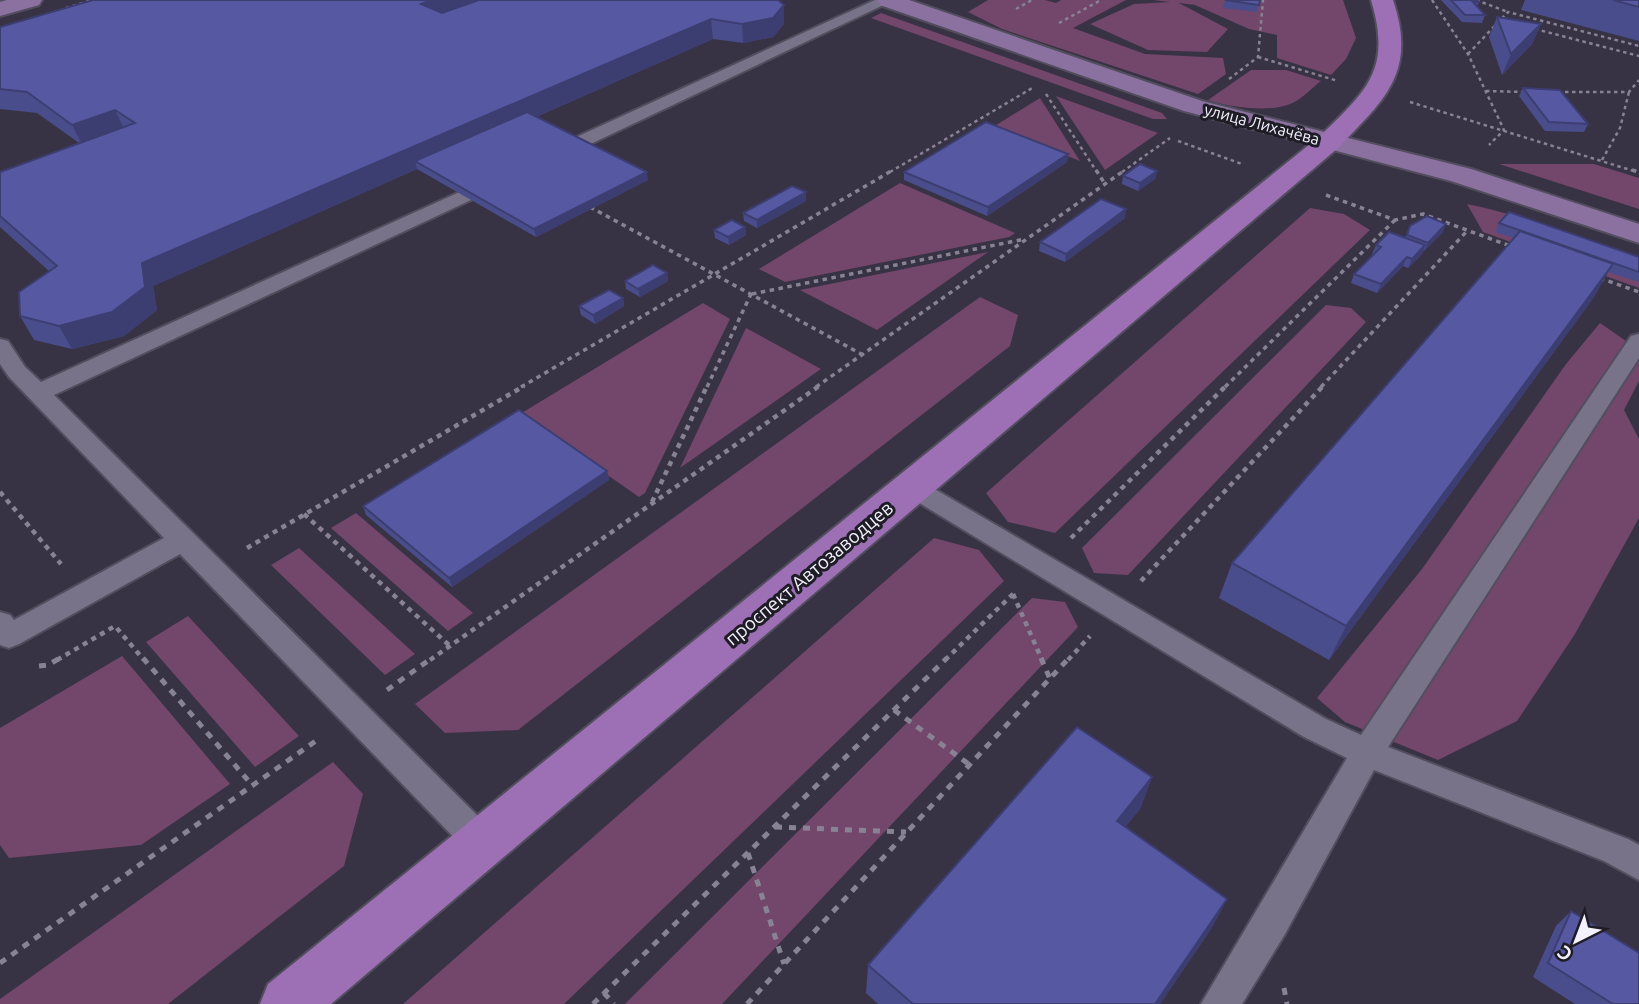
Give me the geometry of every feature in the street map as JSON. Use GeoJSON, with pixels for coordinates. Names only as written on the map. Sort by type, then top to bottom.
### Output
{"type":"FeatureCollection","features":[{"type":"Feature","properties":{"kind":"main road"},"geometry":{"type":"LineString","coordinates":[[0,9],[31,0]]}},
{"type":"Feature","properties":{"kind":"main road","name":"улица Лихачёва"},"geometry":{"type":"LineString","coordinates":[[888,0],[1193,106],[1461,174],[1639,234]]}},
{"type":"Feature","properties":{"kind":"main road"},"geometry":{"type":"LineString","coordinates":[[1377,92],[1390,64],[1391,36],[1382,0]]}},
{"type":"Feature","properties":{"kind":"main road","name":"проспект Автозаводцев"},"geometry":{"type":"LineString","coordinates":[[288,1004],[1329,142],[1377,92]]}},
{"type":"Feature","properties":{"kind":"lane"},"geometry":{"type":"LineString","coordinates":[[576,144],[888,0]]}},
{"type":"Feature","properties":{"kind":"lane"},"geometry":{"type":"LineString","coordinates":[[38,393],[464,196]]}},
{"type":"Feature","properties":{"kind":"lane"},"geometry":{"type":"LineString","coordinates":[[1220,1004],[1272,922],[1367,753],[1639,341]]}},
{"type":"Feature","properties":{"kind":"lane"},"geometry":{"type":"LineString","coordinates":[[0,346],[18,372],[38,393],[482,843]]}},
{"type":"Feature","properties":{"kind":"lane"},"geometry":{"type":"LineString","coordinates":[[912,487],[1315,729],[1367,753],[1616,850],[1639,864]]}},
{"type":"Feature","properties":{"kind":"lane"},"geometry":{"type":"LineString","coordinates":[[0,623],[9,636],[182,540]]}},
{"type":"Feature","properties":{"kind":"path"},"geometry":{"type":"LineString","coordinates":[[1049,28],[1101,0]]}},
{"type":"Feature","properties":{"kind":"path"},"geometry":{"type":"LineString","coordinates":[[1193,106],[1258,57],[1263,0]]}},
{"type":"Feature","properties":{"kind":"path"},"geometry":{"type":"LineString","coordinates":[[1432,0],[1468,54],[1504,130]]}},
{"type":"Feature","properties":{"kind":"path"},"geometry":{"type":"LineString","coordinates":[[1476,0],[1508,12],[1639,46]]}},
{"type":"Feature","properties":{"kind":"path"},"geometry":{"type":"LineString","coordinates":[[1468,54],[1508,12]]}},
{"type":"Feature","properties":{"kind":"path"},"geometry":{"type":"LineString","coordinates":[[1500,20],[1513,23]]}},
{"type":"Feature","properties":{"kind":"path"},"geometry":{"type":"LineString","coordinates":[[1526,27],[1639,56]]}},
{"type":"Feature","properties":{"kind":"path"},"geometry":{"type":"LineString","coordinates":[[1258,57],[1639,172]]}},
{"type":"Feature","properties":{"kind":"path"},"geometry":{"type":"LineString","coordinates":[[1602,160],[1613,145],[1625,118],[1629,92],[1639,80]]}},
{"type":"Feature","properties":{"kind":"path"},"geometry":{"type":"LineString","coordinates":[[212,569],[1039,83],[1105,184]]}},
{"type":"Feature","properties":{"kind":"path"},"geometry":{"type":"LineString","coordinates":[[1486,92],[1525,92]]}},
{"type":"Feature","properties":{"kind":"path"},"geometry":{"type":"LineString","coordinates":[[1551,92],[1629,92]]}},
{"type":"Feature","properties":{"kind":"path"},"geometry":{"type":"LineString","coordinates":[[1461,174],[1504,130]]}},
{"type":"Feature","properties":{"kind":"path"},"geometry":{"type":"LineString","coordinates":[[0,963],[1170,138],[1395,220],[1423,214],[1516,248]]}},
{"type":"Feature","properties":{"kind":"path"},"geometry":{"type":"LineString","coordinates":[[581,202],[863,355]]}},
{"type":"Feature","properties":{"kind":"path"},"geometry":{"type":"LineString","coordinates":[[593,1004],[1395,220]]}},
{"type":"Feature","properties":{"kind":"path"},"geometry":{"type":"LineString","coordinates":[[751,295],[1027,239]]}},
{"type":"Feature","properties":{"kind":"path"},"geometry":{"type":"LineString","coordinates":[[1590,275],[1639,292]]}},
{"type":"Feature","properties":{"kind":"path"},"geometry":{"type":"LineString","coordinates":[[651,504],[751,295]]}},
{"type":"Feature","properties":{"kind":"path"},"geometry":{"type":"LineString","coordinates":[[0,492],[252,785]]}},
{"type":"Feature","properties":{"kind":"path"},"geometry":{"type":"LineString","coordinates":[[304,514],[450,646]]}},
{"type":"Feature","properties":{"kind":"path"},"geometry":{"type":"LineString","coordinates":[[1013,594],[1050,679]]}},
{"type":"Feature","properties":{"kind":"path"},"geometry":{"type":"LineString","coordinates":[[36,666],[48,665],[125,620]]}},
{"type":"Feature","properties":{"kind":"path"},"geometry":{"type":"LineString","coordinates":[[894,710],[970,765]]}},
{"type":"Feature","properties":{"kind":"path"},"geometry":{"type":"LineString","coordinates":[[774,827],[907,832]]}},
{"type":"Feature","properties":{"kind":"path"},"geometry":{"type":"LineString","coordinates":[[748,853],[785,964]]}},
{"type":"Feature","properties":{"kind":"path"},"geometry":{"type":"LineString","coordinates":[[604,993],[614,1004]]}},
{"type":"Feature","properties":{"kind":"shaded area"},"geometry":{"type":"Polygon","coordinates":[[[988,0],[1045,0],[1056,3],[1061,0],[1126,0],[1073,28],[1145,54],[1223,58],[1226,74],[1198,94],[1002,29],[968,12],[988,0]]]}},
{"type":"Feature","properties":{"kind":"shaded area"},"geometry":{"type":"Polygon","coordinates":[[[1153,0],[1343,0],[1356,38],[1346,59],[1331,75],[1277,58],[1277,35],[1249,29],[1195,5],[1179,3],[1228,29],[1207,52],[1148,50],[1090,24],[1134,4],[1170,2],[1153,0]]]}},
{"type":"Feature","properties":{"kind":"shaded area"},"geometry":{"type":"Polygon","coordinates":[[[881,13],[1162,113],[1167,119],[1153,119],[871,18],[881,13]]]}},
{"type":"Feature","properties":{"kind":"shaded area"},"geometry":{"type":"Polygon","coordinates":[[[1251,70],[1286,70],[1321,81],[1298,100],[1281,107],[1249,108],[1208,100],[1251,70]]]}},
{"type":"Feature","properties":{"kind":"shaded area"},"geometry":{"type":"Polygon","coordinates":[[[1056,96],[1158,133],[1105,170],[1056,96]]]}},
{"type":"Feature","properties":{"kind":"shaded area"},"geometry":{"type":"Polygon","coordinates":[[[1040,98],[1080,161],[993,127],[1040,98]]]}},
{"type":"Feature","properties":{"kind":"shaded area"},"geometry":{"type":"Polygon","coordinates":[[[1499,164],[1594,164],[1639,178],[1639,209],[1499,164]]]}},
{"type":"Feature","properties":{"kind":"shaded area"},"geometry":{"type":"Polygon","coordinates":[[[900,183],[1015,233],[1009,237],[785,282],[759,269],[900,183]]]}},
{"type":"Feature","properties":{"kind":"shaded area"},"geometry":{"type":"Polygon","coordinates":[[[1467,204],[1533,222],[1639,263],[1639,288],[1483,232],[1467,204]]]}},
{"type":"Feature","properties":{"kind":"shaded area"},"geometry":{"type":"Polygon","coordinates":[[[1310,208],[1344,214],[1370,230],[1055,533],[1008,522],[986,493],[1310,208]]]}},
{"type":"Feature","properties":{"kind":"shaded area"},"geometry":{"type":"Polygon","coordinates":[[[988,252],[877,330],[800,290],[988,252]]]}},
{"type":"Feature","properties":{"kind":"shaded area"},"geometry":{"type":"Polygon","coordinates":[[[980,297],[1018,315],[1010,346],[518,730],[445,733],[415,704],[980,297]]]}},
{"type":"Feature","properties":{"kind":"shaded area"},"geometry":{"type":"Polygon","coordinates":[[[703,303],[730,319],[645,493],[639,497],[520,414],[703,303]]]}},
{"type":"Feature","properties":{"kind":"shaded area"},"geometry":{"type":"Polygon","coordinates":[[[1326,305],[1351,308],[1366,322],[1128,575],[1094,573],[1082,548],[1326,305]]]}},
{"type":"Feature","properties":{"kind":"shaded area"},"geometry":{"type":"Polygon","coordinates":[[[1600,323],[1639,350],[1639,381],[1624,410],[1639,439],[1639,518],[1575,634],[1517,721],[1438,760],[1345,722],[1317,698],[1422,569],[1566,364],[1600,323]]]}},
{"type":"Feature","properties":{"kind":"shaded area"},"geometry":{"type":"Polygon","coordinates":[[[746,328],[821,369],[680,468],[746,328]]]}},
{"type":"Feature","properties":{"kind":"shaded area"},"geometry":{"type":"Polygon","coordinates":[[[356,513],[473,613],[448,631],[331,528],[356,513]]]}},
{"type":"Feature","properties":{"kind":"shaded area"},"geometry":{"type":"Polygon","coordinates":[[[934,538],[979,550],[1004,581],[564,1004],[403,1004],[934,538]]]}},
{"type":"Feature","properties":{"kind":"shaded area"},"geometry":{"type":"Polygon","coordinates":[[[299,548],[415,654],[385,675],[271,565],[299,548]]]}},
{"type":"Feature","properties":{"kind":"shaded area"},"geometry":{"type":"Polygon","coordinates":[[[1032,598],[1065,602],[1078,627],[722,1004],[625,1004],[1032,598]]]}},
{"type":"Feature","properties":{"kind":"shaded area"},"geometry":{"type":"Polygon","coordinates":[[[188,616],[299,736],[255,767],[146,642],[188,616]]]}},
{"type":"Feature","properties":{"kind":"shaded area"},"geometry":{"type":"Polygon","coordinates":[[[122,656],[230,784],[141,845],[9,858],[0,845],[0,728],[122,656]]]}},
{"type":"Feature","properties":{"kind":"shaded area"},"geometry":{"type":"Polygon","coordinates":[[[333,762],[363,794],[344,866],[168,1004],[0,1004],[0,999],[333,762]]]}},
{"type":"Feature","properties":{"kind":"building"},"geometry":{"type":"Polygon","coordinates":[[[93,0],[431,0],[421,4],[442,13],[479,0],[778,0],[784,5],[773,18],[742,24],[711,19],[142,263],[145,287],[112,312],[59,326],[20,316],[19,292],[57,266],[0,216],[0,172],[135,123],[115,110],[72,125],[27,92],[0,89],[0,27],[93,0]]]}},
{"type":"Feature","properties":{"kind":"building"},"geometry":{"type":"Polygon","coordinates":[[[1225,0],[1260,0],[1259,5],[1225,0]]]}},
{"type":"Feature","properties":{"kind":"building"},"geometry":{"type":"Polygon","coordinates":[[[1451,0],[1477,0],[1479,2],[1473,2],[1485,15],[1465,15],[1451,0]]]}},
{"type":"Feature","properties":{"kind":"building"},"geometry":{"type":"Polygon","coordinates":[[[1613,0],[1639,0],[1639,7],[1613,0]]]}},
{"type":"Feature","properties":{"kind":"building"},"geometry":{"type":"Polygon","coordinates":[[[1497,17],[1541,24],[1511,54],[1497,17]]]}},
{"type":"Feature","properties":{"kind":"building"},"geometry":{"type":"Polygon","coordinates":[[[1523,88],[1560,90],[1588,124],[1549,122],[1523,88]]]}},
{"type":"Feature","properties":{"kind":"building"},"geometry":{"type":"Polygon","coordinates":[[[527,112],[647,172],[534,229],[415,161],[527,112]]]}},
{"type":"Feature","properties":{"kind":"building"},"geometry":{"type":"Polygon","coordinates":[[[986,122],[1068,154],[988,207],[904,172],[986,122]]]}},
{"type":"Feature","properties":{"kind":"building"},"geometry":{"type":"Polygon","coordinates":[[[1140,164],[1157,171],[1140,183],[1123,176],[1140,164]]]}},
{"type":"Feature","properties":{"kind":"building"},"geometry":{"type":"Polygon","coordinates":[[[792,186],[806,192],[757,220],[743,213],[792,186]]]}},
{"type":"Feature","properties":{"kind":"building"},"geometry":{"type":"Polygon","coordinates":[[[1101,199],[1126,209],[1066,254],[1040,242],[1101,199]]]}},
{"type":"Feature","properties":{"kind":"building"},"geometry":{"type":"Polygon","coordinates":[[[1509,212],[1639,257],[1639,272],[1499,223],[1509,212]]]}},
{"type":"Feature","properties":{"kind":"building"},"geometry":{"type":"Polygon","coordinates":[[[1427,216],[1446,224],[1428,243],[1407,235],[1410,226],[1427,216]]]}},
{"type":"Feature","properties":{"kind":"building"},"geometry":{"type":"Polygon","coordinates":[[[732,220],[745,227],[728,237],[714,230],[732,220]]]}},
{"type":"Feature","properties":{"kind":"building"},"geometry":{"type":"Polygon","coordinates":[[[1520,231],[1613,264],[1346,626],[1232,563],[1520,231]]]}},
{"type":"Feature","properties":{"kind":"building"},"geometry":{"type":"Polygon","coordinates":[[[1389,232],[1425,245],[1412,259],[1407,257],[1381,284],[1354,274],[1381,247],[1376,245],[1389,232]]]}},
{"type":"Feature","properties":{"kind":"building"},"geometry":{"type":"Polygon","coordinates":[[[653,265],[667,273],[638,289],[625,281],[653,265]]]}},
{"type":"Feature","properties":{"kind":"building"},"geometry":{"type":"Polygon","coordinates":[[[609,290],[623,298],[593,315],[579,306],[609,290]]]}},
{"type":"Feature","properties":{"kind":"building"},"geometry":{"type":"Polygon","coordinates":[[[519,410],[607,471],[449,578],[363,506],[519,410]]]}},
{"type":"Feature","properties":{"kind":"building"},"geometry":{"type":"Polygon","coordinates":[[[1077,727],[1152,777],[1117,821],[1227,899],[1155,1004],[913,1004],[868,965],[1077,727]]]}},
{"type":"Feature","properties":{"kind":"building"},"geometry":{"type":"Polygon","coordinates":[[[1571,911],[1639,953],[1639,1004],[1613,1004],[1548,963],[1571,911]]]}}]}
